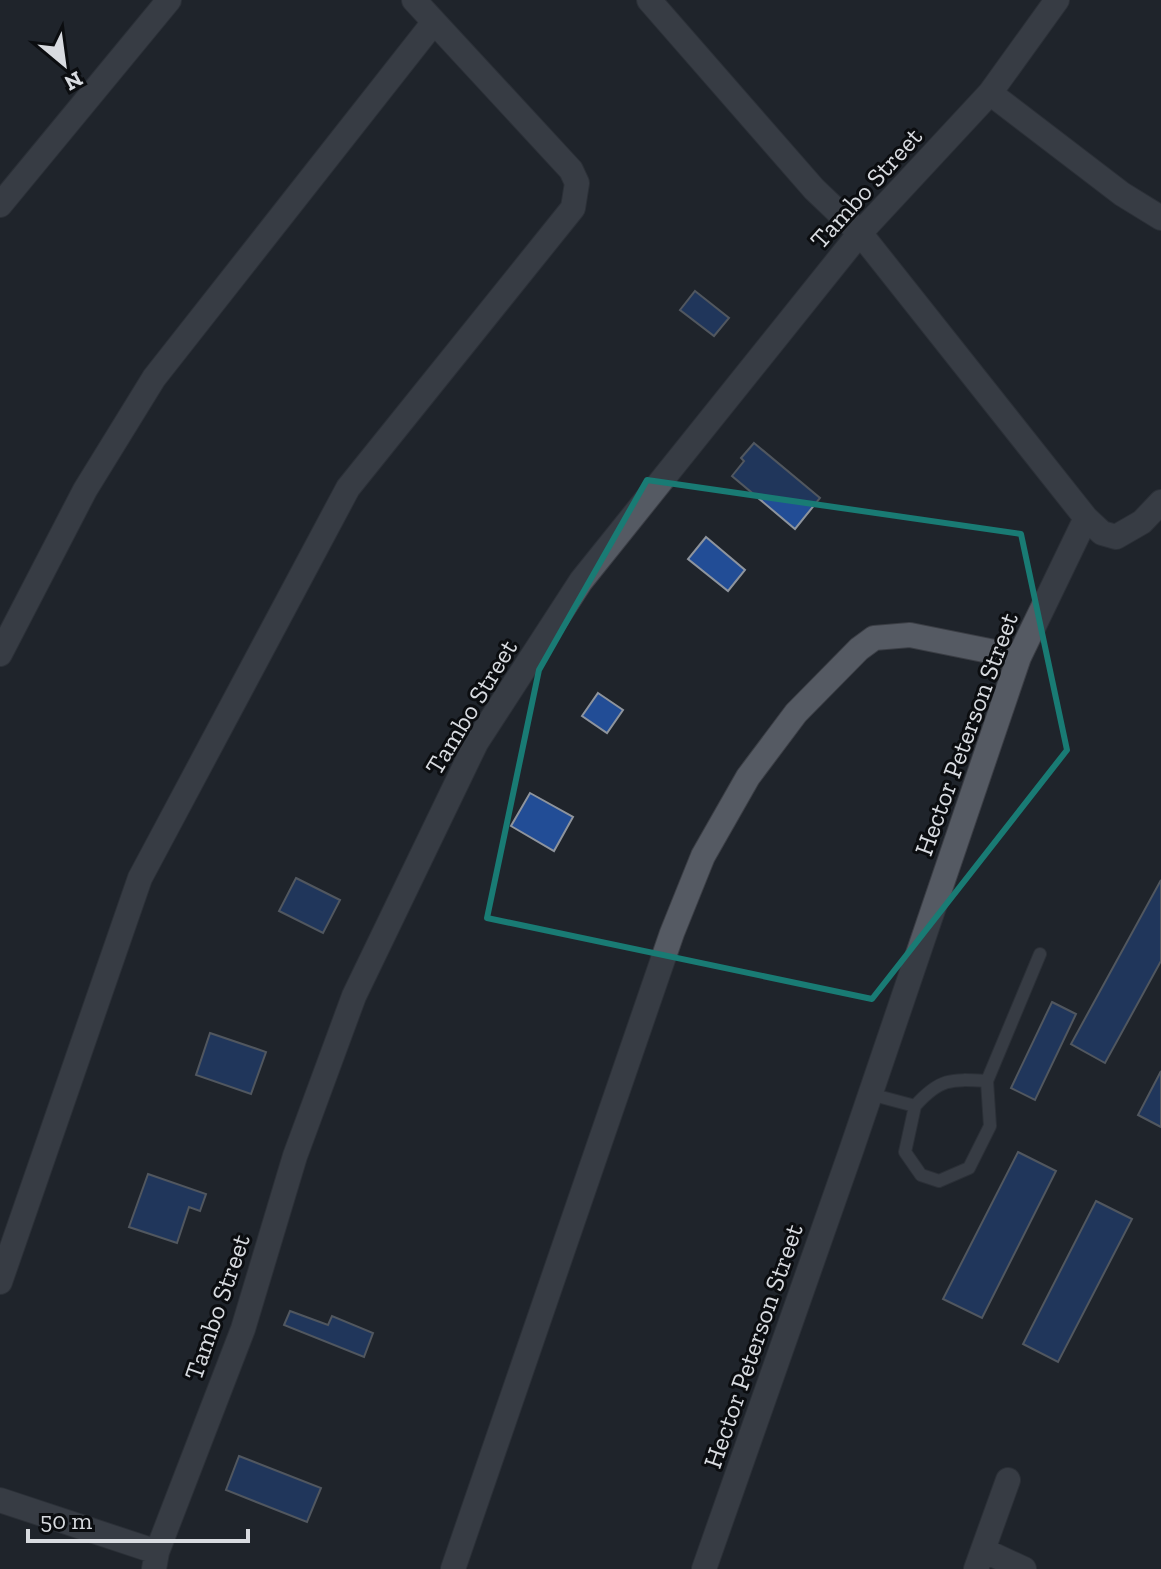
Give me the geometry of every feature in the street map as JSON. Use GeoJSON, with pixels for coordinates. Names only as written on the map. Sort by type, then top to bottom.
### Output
{"type":"FeatureCollection","features":[{"type":"Feature","properties":{"kind":"street"},"geometry":{"type":"LineString","coordinates":[[0,205],[169,0]]}},
{"type":"Feature","properties":{"kind":"street"},"geometry":{"type":"LineString","coordinates":[[1,1275],[140,878],[333,516],[348,488],[573,208],[577,196],[577,183],[571,170],[414,0]]}},
{"type":"Feature","properties":{"kind":"street"},"geometry":{"type":"LineString","coordinates":[[649,0],[808,182],[860,233],[1086,518],[1102,533],[1116,537],[1142,522],[1161,502]]}},
{"type":"Feature","properties":{"kind":"street","name":"Tambo Street"},"geometry":{"type":"LineString","coordinates":[[156,1560],[243,1329],[295,1156],[354,996],[476,743],[581,581],[860,233],[990,93],[1057,0]]}},
{"type":"Feature","properties":{"kind":"street"},"geometry":{"type":"LineString","coordinates":[[0,654],[85,490],[154,378],[434,22]]}},
{"type":"Feature","properties":{"kind":"street"},"geometry":{"type":"LineString","coordinates":[[990,93],[1122,194],[1161,218]]}},
{"type":"Feature","properties":{"kind":"street","name":"Hector Peterson Street"},"geometry":{"type":"LineString","coordinates":[[704,1569],[1019,657],[1086,518]]}},
{"type":"Feature","properties":{"kind":"street"},"geometry":{"type":"LineString","coordinates":[[453,1569],[672,933],[703,856],[748,777],[796,713],[859,649],[874,638],[910,635],[1019,657]]}},
{"type":"Feature","properties":{"kind":"street"},"geometry":{"type":"LineString","coordinates":[[1008,1480],[979,1559],[1024,1569]]}},
{"type":"Feature","properties":{"kind":"street"},"geometry":{"type":"LineString","coordinates":[[0,1500],[156,1560]]}},
{"type":"Feature","properties":{"kind":"lane"},"geometry":{"type":"LineString","coordinates":[[987,1081],[951,1079],[931,1088],[915,1106],[905,1152],[921,1175],[939,1181],[969,1168],[990,1126],[987,1081],[1040,954]]}},
{"type":"Feature","properties":{"kind":"lane"},"geometry":{"type":"LineString","coordinates":[[870,1094],[915,1106]]}},
{"type":"Feature","properties":{"kind":"highlighted area"},"geometry":{"type":"Polygon","coordinates":[[[647,480],[1021,534],[1067,750],[872,999],[487,918],[539,670],[647,480]]]}},
{"type":"Feature","properties":{"kind":"building"},"geometry":{"type":"Polygon","coordinates":[[[695,291],[729,318],[714,336],[680,310],[695,291]]]}},
{"type":"Feature","properties":{"kind":"building"},"geometry":{"type":"Polygon","coordinates":[[[754,443],[820,498],[795,529],[732,476],[744,461],[741,458],[754,443]]]}},
{"type":"Feature","properties":{"kind":"building"},"geometry":{"type":"Polygon","coordinates":[[[706,537],[745,570],[728,591],[688,559],[706,537]]]}},
{"type":"Feature","properties":{"kind":"building"},"geometry":{"type":"Polygon","coordinates":[[[598,693],[623,710],[607,733],[582,716],[598,693]]]}},
{"type":"Feature","properties":{"kind":"building"},"geometry":{"type":"Polygon","coordinates":[[[530,793],[573,817],[554,851],[511,826],[530,793]]]}},
{"type":"Feature","properties":{"kind":"building"},"geometry":{"type":"Polygon","coordinates":[[[296,878],[340,900],[323,933],[279,911],[296,878]]]}},
{"type":"Feature","properties":{"kind":"building"},"geometry":{"type":"Polygon","coordinates":[[[1161,880],[1161,961],[1105,1063],[1071,1044],[1161,880]]]}},
{"type":"Feature","properties":{"kind":"building"},"geometry":{"type":"Polygon","coordinates":[[[1052,1002],[1076,1014],[1035,1100],[1011,1088],[1052,1002]]]}},
{"type":"Feature","properties":{"kind":"building"},"geometry":{"type":"Polygon","coordinates":[[[210,1033],[266,1052],[251,1094],[196,1075],[210,1033]]]}},
{"type":"Feature","properties":{"kind":"building"},"geometry":{"type":"Polygon","coordinates":[[[1161,1071],[1161,1127],[1138,1115],[1161,1071]]]}},
{"type":"Feature","properties":{"kind":"building"},"geometry":{"type":"Polygon","coordinates":[[[1018,1152],[1056,1171],[982,1318],[943,1299],[1018,1152]]]}},
{"type":"Feature","properties":{"kind":"building"},"geometry":{"type":"Polygon","coordinates":[[[148,1174],[206,1194],[200,1211],[189,1207],[177,1243],[129,1227],[148,1174]]]}},
{"type":"Feature","properties":{"kind":"building"},"geometry":{"type":"Polygon","coordinates":[[[1096,1201],[1132,1219],[1058,1362],[1023,1344],[1096,1201]]]}},
{"type":"Feature","properties":{"kind":"building"},"geometry":{"type":"Polygon","coordinates":[[[290,1311],[328,1325],[332,1316],[373,1333],[364,1357],[284,1325],[290,1311]]]}},
{"type":"Feature","properties":{"kind":"building"},"geometry":{"type":"Polygon","coordinates":[[[239,1456],[321,1488],[307,1522],[226,1490],[239,1456]]]}}]}
